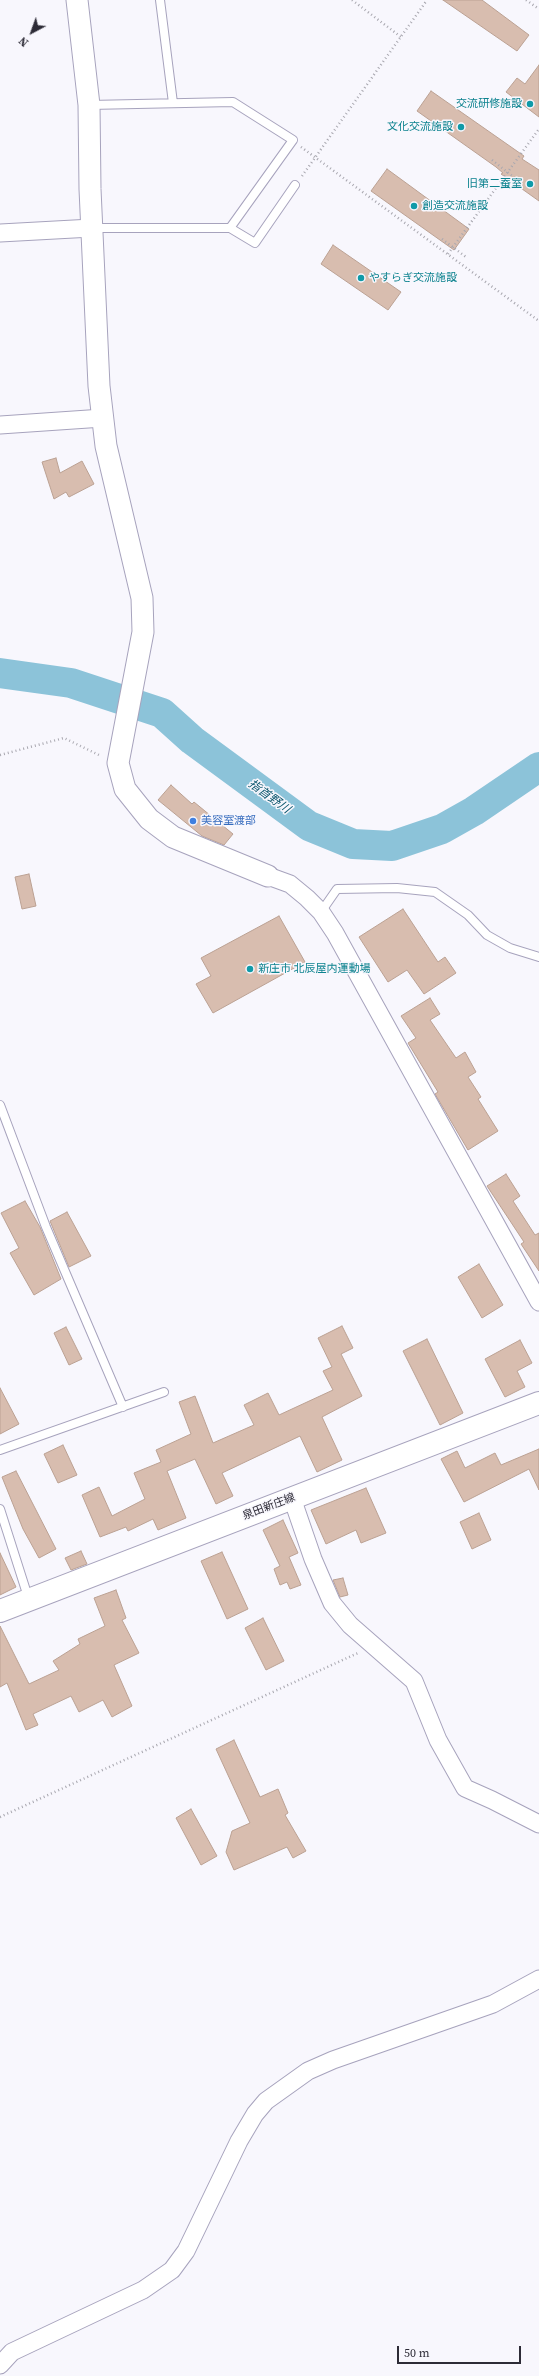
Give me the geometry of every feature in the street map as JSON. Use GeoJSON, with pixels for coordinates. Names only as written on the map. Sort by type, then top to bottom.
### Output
{"type":"FeatureCollection","features":[{"type":"Feature","properties":{"kind":"main road","name":"泉田新庄線"},"geometry":{"type":"LineString","coordinates":[[0,1611],[539,1403]]}},
{"type":"Feature","properties":{"kind":"street"},"geometry":{"type":"LineString","coordinates":[[77,0],[89,105],[92,228],[106,446],[117,500],[142,598],[143,632],[118,763],[125,789],[149,819],[173,837],[290,884],[321,912],[335,933],[539,1302]]}},
{"type":"Feature","properties":{"kind":"street"},"geometry":{"type":"LineString","coordinates":[[0,233],[92,228]]}},
{"type":"Feature","properties":{"kind":"street"},"geometry":{"type":"LineString","coordinates":[[0,425],[103,418]]}},
{"type":"Feature","properties":{"kind":"street"},"geometry":{"type":"LineString","coordinates":[[292,1498],[313,1559],[332,1603],[350,1625],[414,1681],[438,1740],[465,1788],[539,1824]]}},
{"type":"Feature","properties":{"kind":"street"},"geometry":{"type":"LineString","coordinates":[[0,2366],[12,2352],[143,2290],[172,2270],[186,2251],[239,2141],[255,2114],[266,2101],[308,2071],[333,2060],[493,2004],[539,1979]]}},
{"type":"Feature","properties":{"kind":"lane"},"geometry":{"type":"LineString","coordinates":[[160,0],[173,103]]}},
{"type":"Feature","properties":{"kind":"lane"},"geometry":{"type":"LineString","coordinates":[[89,105],[233,102],[293,140],[230,228]]}},
{"type":"Feature","properties":{"kind":"lane"},"geometry":{"type":"LineString","coordinates":[[92,228],[230,228],[254,243],[296,185]]}},
{"type":"Feature","properties":{"kind":"lane"},"geometry":{"type":"LineString","coordinates":[[321,912],[336,889],[397,888],[435,892],[468,915],[487,935],[510,948],[539,957]]}},
{"type":"Feature","properties":{"kind":"lane"},"geometry":{"type":"LineString","coordinates":[[0,1105],[46,1227],[123,1407]]}},
{"type":"Feature","properties":{"kind":"lane"},"geometry":{"type":"LineString","coordinates":[[0,1450],[164,1392]]}},
{"type":"Feature","properties":{"kind":"lane"},"geometry":{"type":"LineString","coordinates":[[0,1509],[29,1600]]}},
{"type":"Feature","properties":{"kind":"path"},"geometry":{"type":"LineString","coordinates":[[352,0],[400,37]]}},
{"type":"Feature","properties":{"kind":"path"},"geometry":{"type":"LineString","coordinates":[[296,185],[427,0]]}},
{"type":"Feature","properties":{"kind":"path"},"geometry":{"type":"LineString","coordinates":[[526,0],[539,9]]}},
{"type":"Feature","properties":{"kind":"path"},"geometry":{"type":"LineString","coordinates":[[448,254],[539,129]]}},
{"type":"Feature","properties":{"kind":"path"},"geometry":{"type":"LineString","coordinates":[[293,140],[539,321]]}},
{"type":"Feature","properties":{"kind":"path"},"geometry":{"type":"LineString","coordinates":[[492,160],[521,183]]}},
{"type":"Feature","properties":{"kind":"path"},"geometry":{"type":"LineString","coordinates":[[442,239],[466,256]]}},
{"type":"Feature","properties":{"kind":"path"},"geometry":{"type":"LineString","coordinates":[[0,756],[64,738],[118,763]]}},
{"type":"Feature","properties":{"kind":"path"},"geometry":{"type":"LineString","coordinates":[[0,1816],[374,1646]]}},
{"type":"Feature","properties":{"kind":"building"},"geometry":{"type":"Polygon","coordinates":[[[443,0],[482,0],[529,35],[517,51],[443,0]]]}},
{"type":"Feature","properties":{"kind":"building","name":"交流研修施設"},"geometry":{"type":"Polygon","coordinates":[[[539,65],[539,117],[506,92],[517,78],[525,84],[539,65]]]}},
{"type":"Feature","properties":{"kind":"building","name":"文化交流施設"},"geometry":{"type":"Polygon","coordinates":[[[431,91],[524,156],[522,159],[539,170],[539,201],[501,174],[503,173],[496,167],[417,111],[431,91]]]}},
{"type":"Feature","properties":{"kind":"building","name":"創造交流施設"},"geometry":{"type":"Polygon","coordinates":[[[387,169],[469,229],[454,250],[371,191],[387,169]]]}},
{"type":"Feature","properties":{"kind":"building","name":"やすらぎ交流施設"},"geometry":{"type":"Polygon","coordinates":[[[333,245],[401,292],[388,310],[321,264],[333,245]]]}},
{"type":"Feature","properties":{"kind":"building"},"geometry":{"type":"Polygon","coordinates":[[[56,458],[60,473],[82,461],[94,484],[69,497],[66,492],[54,499],[42,462],[56,458]]]}},
{"type":"Feature","properties":{"kind":"building"},"geometry":{"type":"Polygon","coordinates":[[[171,785],[192,804],[194,802],[233,834],[224,845],[202,836],[158,800],[171,785]]]}},
{"type":"Feature","properties":{"kind":"building"},"geometry":{"type":"Polygon","coordinates":[[[29,874],[36,906],[22,909],[15,877],[29,874]]]}},
{"type":"Feature","properties":{"kind":"building"},"geometry":{"type":"Polygon","coordinates":[[[403,909],[438,962],[445,957],[456,973],[424,994],[407,970],[388,982],[359,937],[403,909]]]}},
{"type":"Feature","properties":{"kind":"building","name":"新庄市 北辰屋内運動場"},"geometry":{"type":"Polygon","coordinates":[[[279,916],[305,962],[213,1013],[196,984],[211,976],[201,958],[279,916]]]}},
{"type":"Feature","properties":{"kind":"building"},"geometry":{"type":"Polygon","coordinates":[[[430,998],[440,1014],[430,1020],[456,1058],[465,1052],[476,1072],[468,1077],[481,1097],[478,1099],[498,1131],[468,1150],[435,1094],[438,1092],[408,1043],[416,1038],[401,1016],[430,998]]]}},
{"type":"Feature","properties":{"kind":"building"},"geometry":{"type":"Polygon","coordinates":[[[506,1174],[520,1196],[513,1201],[535,1235],[539,1233],[539,1271],[521,1244],[524,1242],[487,1186],[506,1174]]]}},
{"type":"Feature","properties":{"kind":"building"},"geometry":{"type":"Polygon","coordinates":[[[25,1201],[40,1227],[61,1279],[34,1295],[10,1253],[19,1248],[1,1213],[25,1201]]]}},
{"type":"Feature","properties":{"kind":"building"},"geometry":{"type":"Polygon","coordinates":[[[67,1212],[91,1256],[69,1267],[50,1221],[67,1212]]]}},
{"type":"Feature","properties":{"kind":"building"},"geometry":{"type":"Polygon","coordinates":[[[479,1264],[503,1305],[482,1318],[458,1277],[479,1264]]]}},
{"type":"Feature","properties":{"kind":"building"},"geometry":{"type":"Polygon","coordinates":[[[342,1326],[353,1348],[341,1354],[362,1396],[322,1417],[342,1460],[317,1472],[300,1436],[222,1473],[233,1496],[216,1504],[195,1459],[167,1471],[186,1518],[158,1530],[153,1519],[128,1531],[126,1527],[100,1537],[82,1495],[99,1487],[112,1516],[145,1499],[134,1473],[161,1462],[156,1450],[191,1434],[179,1402],[195,1396],[213,1443],[254,1425],[244,1405],[268,1393],[279,1415],[333,1390],[323,1371],[332,1367],[318,1338],[342,1326]]]}},
{"type":"Feature","properties":{"kind":"building"},"geometry":{"type":"Polygon","coordinates":[[[66,1327],[82,1359],[69,1365],[54,1333],[66,1327]]]}},
{"type":"Feature","properties":{"kind":"building"},"geometry":{"type":"Polygon","coordinates":[[[427,1339],[463,1413],[440,1425],[403,1351],[427,1339]]]}},
{"type":"Feature","properties":{"kind":"building"},"geometry":{"type":"Polygon","coordinates":[[[520,1340],[532,1363],[517,1371],[525,1387],[505,1397],[485,1359],[520,1340]]]}},
{"type":"Feature","properties":{"kind":"building"},"geometry":{"type":"Polygon","coordinates":[[[0,1388],[19,1424],[0,1434],[0,1388]]]}},
{"type":"Feature","properties":{"kind":"building"},"geometry":{"type":"Polygon","coordinates":[[[63,1445],[77,1475],[58,1483],[44,1454],[63,1445]]]}},
{"type":"Feature","properties":{"kind":"building"},"geometry":{"type":"Polygon","coordinates":[[[539,1449],[539,1490],[529,1469],[464,1502],[441,1459],[457,1451],[465,1468],[495,1453],[501,1465],[539,1449]]]}},
{"type":"Feature","properties":{"kind":"building"},"geometry":{"type":"Polygon","coordinates":[[[16,1471],[56,1549],[39,1558],[23,1529],[2,1477],[16,1471]]]}},
{"type":"Feature","properties":{"kind":"building"},"geometry":{"type":"Polygon","coordinates":[[[366,1488],[386,1533],[361,1543],[356,1530],[326,1544],[311,1510],[366,1488]]]}},
{"type":"Feature","properties":{"kind":"building"},"geometry":{"type":"Polygon","coordinates":[[[479,1513],[491,1540],[472,1549],[460,1522],[479,1513]]]}},
{"type":"Feature","properties":{"kind":"building"},"geometry":{"type":"Polygon","coordinates":[[[283,1520],[298,1553],[289,1557],[301,1585],[290,1589],[287,1582],[280,1585],[274,1569],[280,1566],[263,1530],[283,1520]]]}},
{"type":"Feature","properties":{"kind":"building"},"geometry":{"type":"Polygon","coordinates":[[[81,1551],[87,1564],[71,1570],[65,1558],[81,1551]]]}},
{"type":"Feature","properties":{"kind":"building"},"geometry":{"type":"Polygon","coordinates":[[[222,1552],[248,1609],[227,1619],[201,1561],[222,1552]]]}},
{"type":"Feature","properties":{"kind":"building"},"geometry":{"type":"Polygon","coordinates":[[[0,1553],[16,1587],[0,1595],[0,1553]]]}},
{"type":"Feature","properties":{"kind":"building"},"geometry":{"type":"Polygon","coordinates":[[[343,1578],[348,1595],[340,1597],[333,1580],[343,1578]]]}},
{"type":"Feature","properties":{"kind":"building"},"geometry":{"type":"Polygon","coordinates":[[[116,1590],[126,1618],[122,1620],[139,1653],[114,1665],[132,1706],[112,1717],[103,1700],[79,1712],[71,1696],[33,1714],[38,1725],[26,1730],[7,1683],[0,1687],[0,1626],[29,1684],[59,1670],[53,1661],[80,1644],[78,1639],[105,1626],[94,1598],[116,1590]]]}},
{"type":"Feature","properties":{"kind":"building"},"geometry":{"type":"Polygon","coordinates":[[[263,1618],[284,1661],[266,1670],[245,1628],[263,1618]]]}},
{"type":"Feature","properties":{"kind":"building"},"geometry":{"type":"Polygon","coordinates":[[[234,1740],[260,1797],[278,1789],[288,1813],[285,1815],[306,1851],[293,1858],[287,1847],[234,1870],[226,1852],[232,1831],[250,1823],[216,1749],[234,1740]]]}},
{"type":"Feature","properties":{"kind":"building"},"geometry":{"type":"Polygon","coordinates":[[[191,1809],[217,1856],[201,1865],[176,1818],[191,1809]]]}},
{"type":"Feature","properties":{"kind":"waterway","name":"指首野川"},"geometry":{"type":"LineString","coordinates":[[0,673],[71,683],[162,713],[192,740],[309,826],[353,844],[392,846],[442,829],[474,811],[539,767]]}},
{"type":"Feature","properties":{"kind":"place","name":"交流研修施設"},"geometry":{"type":"Point","coordinates":[530,104]}},
{"type":"Feature","properties":{"kind":"place","name":"文化交流施設"},"geometry":{"type":"Point","coordinates":[461,127]}},
{"type":"Feature","properties":{"kind":"place","name":"旧第二蚕室"},"geometry":{"type":"Point","coordinates":[530,184]}},
{"type":"Feature","properties":{"kind":"place","name":"創造交流施設"},"geometry":{"type":"Point","coordinates":[414,206]}},
{"type":"Feature","properties":{"kind":"place","name":"やすらぎ交流施設"},"geometry":{"type":"Point","coordinates":[361,278]}},
{"type":"Feature","properties":{"kind":"place","name":"美容室渡部"},"geometry":{"type":"Point","coordinates":[193,821]}},
{"type":"Feature","properties":{"kind":"place","name":"新庄市 北辰屋内運動場"},"geometry":{"type":"Point","coordinates":[250,969]}}]}
